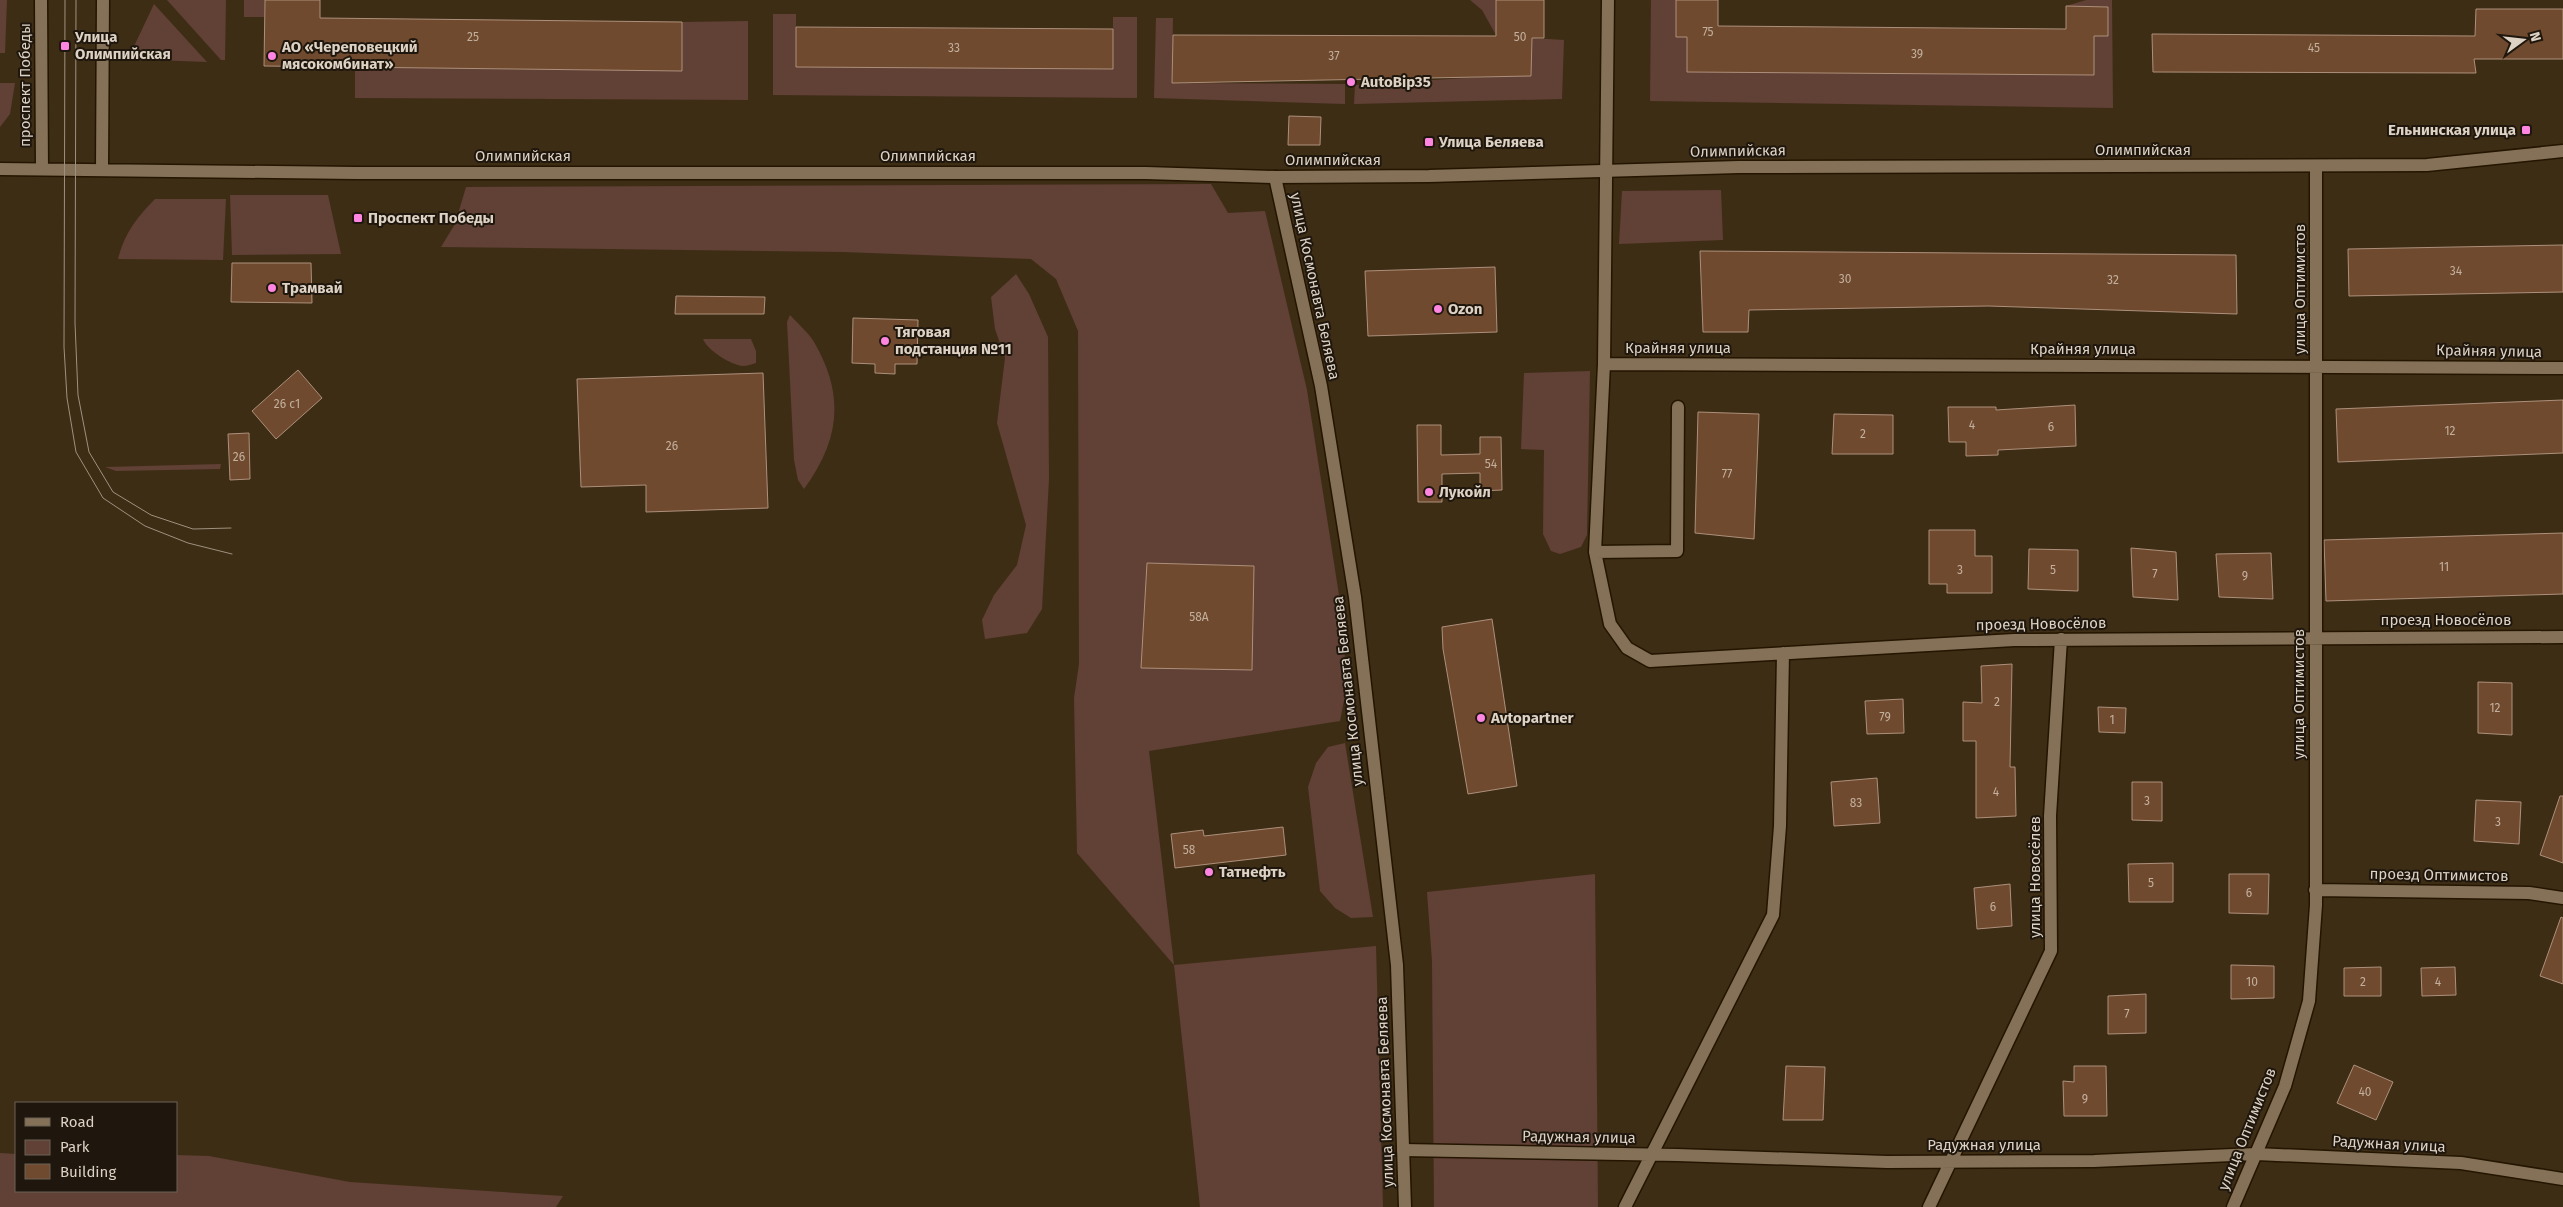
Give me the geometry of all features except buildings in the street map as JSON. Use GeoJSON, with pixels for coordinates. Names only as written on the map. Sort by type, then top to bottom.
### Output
{"type":"FeatureCollection","features":[{"type":"Feature","properties":{"kind":"street","name":"проспект Победы"},"geometry":{"type":"LineString","coordinates":[[41,0],[42,169]]}},
{"type":"Feature","properties":{"kind":"street"},"geometry":{"type":"LineString","coordinates":[[102,170],[103,0]]}},
{"type":"Feature","properties":{"kind":"street"},"geometry":{"type":"LineString","coordinates":[[1607,171],[1608,0]]}},
{"type":"Feature","properties":{"kind":"street","name":"Олимпийская"},"geometry":{"type":"LineString","coordinates":[[0,169],[356,173],[1146,173],[1275,177],[1739,167],[2427,165],[2563,151]]}},
{"type":"Feature","properties":{"kind":"street","name":"улица Оптимистов"},"geometry":{"type":"LineString","coordinates":[[2233,1207],[2285,1086],[2309,1001],[2315,890],[2316,166]]}},
{"type":"Feature","properties":{"kind":"street","name":"проезд Новосёлов"},"geometry":{"type":"LineString","coordinates":[[1607,171],[1604,364],[1595,552],[1610,624],[1627,648],[1650,661],[2014,640],[2316,636],[2563,637]]}},
{"type":"Feature","properties":{"kind":"street","name":"улица Космонавта Беляева"},"geometry":{"type":"LineString","coordinates":[[1275,177],[1319,378],[1355,597],[1397,965],[1405,1207]]}},
{"type":"Feature","properties":{"kind":"street","name":"Крайняя улица"},"geometry":{"type":"LineString","coordinates":[[1604,364],[2563,368]]}},
{"type":"Feature","properties":{"kind":"street"},"geometry":{"type":"LineString","coordinates":[[1595,552],[1677,550],[1678,407]]}},
{"type":"Feature","properties":{"kind":"street","name":"улица Новосёлев"},"geometry":{"type":"LineString","coordinates":[[1929,1207],[2052,951],[2050,816],[2061,639]]}},
{"type":"Feature","properties":{"kind":"street"},"geometry":{"type":"LineString","coordinates":[[1625,1207],[1773,915],[1780,826],[1783,653]]}},
{"type":"Feature","properties":{"kind":"street","name":"проезд Оптимистов"},"geometry":{"type":"LineString","coordinates":[[2315,890],[2529,893],[2563,898]]}},
{"type":"Feature","properties":{"kind":"street","name":"Радужная улица"},"geometry":{"type":"LineString","coordinates":[[1403,1150],[1653,1154],[1887,1162],[2094,1161],[2256,1154],[2461,1163],[2563,1179]]}},
{"type":"Feature","properties":{"kind":"green space"},"geometry":{"type":"Polygon","coordinates":[[[0,0],[7,0],[5,53],[0,53],[0,0]]]}},
{"type":"Feature","properties":{"kind":"green space"},"geometry":{"type":"Polygon","coordinates":[[[167,0],[226,0],[225,60],[221,60],[167,0]]]}},
{"type":"Feature","properties":{"kind":"green space"},"geometry":{"type":"Polygon","coordinates":[[[244,0],[265,0],[264,17],[244,17],[244,0]]]}},
{"type":"Feature","properties":{"kind":"green space"},"geometry":{"type":"Polygon","coordinates":[[[1470,0],[1496,0],[1496,35],[1482,10],[1470,0]]]}},
{"type":"Feature","properties":{"kind":"green space"},"geometry":{"type":"Polygon","coordinates":[[[1651,0],[1676,0],[1676,37],[1687,37],[1687,72],[2094,75],[2094,36],[2108,36],[2108,7],[2066,6],[2086,0],[2112,0],[2113,108],[1650,101],[1651,0]]]}},
{"type":"Feature","properties":{"kind":"green space"},"geometry":{"type":"Polygon","coordinates":[[[154,4],[207,62],[128,59],[154,4]]]}},
{"type":"Feature","properties":{"kind":"green space"},"geometry":{"type":"Polygon","coordinates":[[[773,14],[796,14],[796,67],[1113,68],[1113,17],[1137,17],[1137,98],[773,95],[773,14]]]}},
{"type":"Feature","properties":{"kind":"green space"},"geometry":{"type":"Polygon","coordinates":[[[1156,18],[1173,18],[1172,83],[1345,84],[1345,104],[1154,98],[1156,18]]]}},
{"type":"Feature","properties":{"kind":"green space"},"geometry":{"type":"Polygon","coordinates":[[[748,21],[748,100],[355,98],[355,67],[681,71],[682,22],[748,21]]]}},
{"type":"Feature","properties":{"kind":"green space"},"geometry":{"type":"Polygon","coordinates":[[[1532,38],[1564,40],[1562,99],[1354,104],[1355,85],[1496,76],[1531,76],[1532,38]]]}},
{"type":"Feature","properties":{"kind":"green space"},"geometry":{"type":"Polygon","coordinates":[[[0,83],[15,83],[10,114],[0,127],[0,83]]]}},
{"type":"Feature","properties":{"kind":"green space"},"geometry":{"type":"Polygon","coordinates":[[[1211,184],[1228,213],[1265,211],[1307,390],[1341,608],[1347,684],[1340,721],[1149,751],[1174,965],[1077,853],[1074,698],[1079,664],[1078,331],[1056,279],[1031,259],[843,252],[441,247],[455,224],[466,187],[1211,184]]]}},
{"type":"Feature","properties":{"kind":"green space"},"geometry":{"type":"Polygon","coordinates":[[[1721,190],[1723,240],[1619,244],[1622,191],[1721,190]]]}},
{"type":"Feature","properties":{"kind":"green space"},"geometry":{"type":"Polygon","coordinates":[[[230,195],[328,195],[341,254],[232,255],[230,195]]]}},
{"type":"Feature","properties":{"kind":"green space"},"geometry":{"type":"Polygon","coordinates":[[[155,199],[226,199],[223,260],[118,259],[132,226],[155,199]]]}},
{"type":"Feature","properties":{"kind":"green space"},"geometry":{"type":"Polygon","coordinates":[[[1016,274],[1029,294],[1048,337],[1049,479],[1042,609],[1027,633],[985,639],[982,620],[994,595],[1017,565],[1026,525],[997,423],[1005,358],[995,329],[991,297],[1016,274]]]}},
{"type":"Feature","properties":{"kind":"green space"},"geometry":{"type":"Polygon","coordinates":[[[790,315],[814,342],[831,380],[834,399],[831,435],[825,453],[804,489],[798,480],[794,460],[787,322],[790,315]]]}},
{"type":"Feature","properties":{"kind":"green space"},"geometry":{"type":"Polygon","coordinates":[[[703,339],[751,339],[756,351],[756,363],[743,366],[732,363],[709,348],[703,339]]]}},
{"type":"Feature","properties":{"kind":"green space"},"geometry":{"type":"Polygon","coordinates":[[[1590,371],[1587,535],[1581,547],[1560,554],[1551,551],[1543,534],[1544,450],[1521,449],[1524,373],[1590,371]]]}},
{"type":"Feature","properties":{"kind":"green space"},"geometry":{"type":"Polygon","coordinates":[[[221,464],[220,469],[116,471],[105,467],[221,464]]]}},
{"type":"Feature","properties":{"kind":"green space"},"geometry":{"type":"Polygon","coordinates":[[[1345,743],[1373,917],[1351,918],[1335,908],[1320,891],[1308,787],[1316,763],[1328,747],[1345,743]]]}},
{"type":"Feature","properties":{"kind":"green space"},"geometry":{"type":"Polygon","coordinates":[[[1595,874],[1598,1207],[1434,1207],[1432,961],[1427,892],[1595,874]]]}},
{"type":"Feature","properties":{"kind":"green space"},"geometry":{"type":"Polygon","coordinates":[[[1376,946],[1383,1207],[1200,1207],[1174,965],[1376,946]]]}},
{"type":"Feature","properties":{"kind":"green space"},"geometry":{"type":"Polygon","coordinates":[[[0,1153],[15,1154],[15,1192],[178,1192],[178,1155],[209,1156],[350,1182],[563,1196],[556,1207],[0,1207],[0,1153]]]}},
{"type":"Feature","properties":{"kind":"tram line"},"geometry":{"type":"LineString","coordinates":[[65,0],[64,347],[67,398],[76,452],[103,498],[145,526],[188,543],[232,554]]}},
{"type":"Feature","properties":{"kind":"tram line"},"geometry":{"type":"LineString","coordinates":[[76,0],[75,323],[78,395],[89,452],[113,492],[151,515],[193,529],[231,528]]}},
{"type":"Feature","properties":{"kind":"place","name":"Улица Олимпийская"},"geometry":{"type":"Point","coordinates":[65,46]}},
{"type":"Feature","properties":{"kind":"place","name":"АО «Череповецкий мясокомбинат»"},"geometry":{"type":"Point","coordinates":[272,56]}},
{"type":"Feature","properties":{"kind":"place","name":"AutoBip35"},"geometry":{"type":"Point","coordinates":[1351,82]}},
{"type":"Feature","properties":{"kind":"place","name":"Ельнинская улица"},"geometry":{"type":"Point","coordinates":[2526,130]}},
{"type":"Feature","properties":{"kind":"place","name":"Улица Беляева"},"geometry":{"type":"Point","coordinates":[1429,142]}},
{"type":"Feature","properties":{"kind":"place","name":"Проспект Победы"},"geometry":{"type":"Point","coordinates":[358,218]}},
{"type":"Feature","properties":{"kind":"place","name":"Трамвай"},"geometry":{"type":"Point","coordinates":[272,288]}},
{"type":"Feature","properties":{"kind":"place","name":"Ozon"},"geometry":{"type":"Point","coordinates":[1438,309]}},
{"type":"Feature","properties":{"kind":"place","name":"Тяговая подстанция №11"},"geometry":{"type":"Point","coordinates":[885,341]}},
{"type":"Feature","properties":{"kind":"place","name":"Лукойл"},"geometry":{"type":"Point","coordinates":[1429,492]}},
{"type":"Feature","properties":{"kind":"place","name":"Avtopartner"},"geometry":{"type":"Point","coordinates":[1481,718]}},
{"type":"Feature","properties":{"kind":"place","name":"Татнефть"},"geometry":{"type":"Point","coordinates":[1209,872]}}]}
